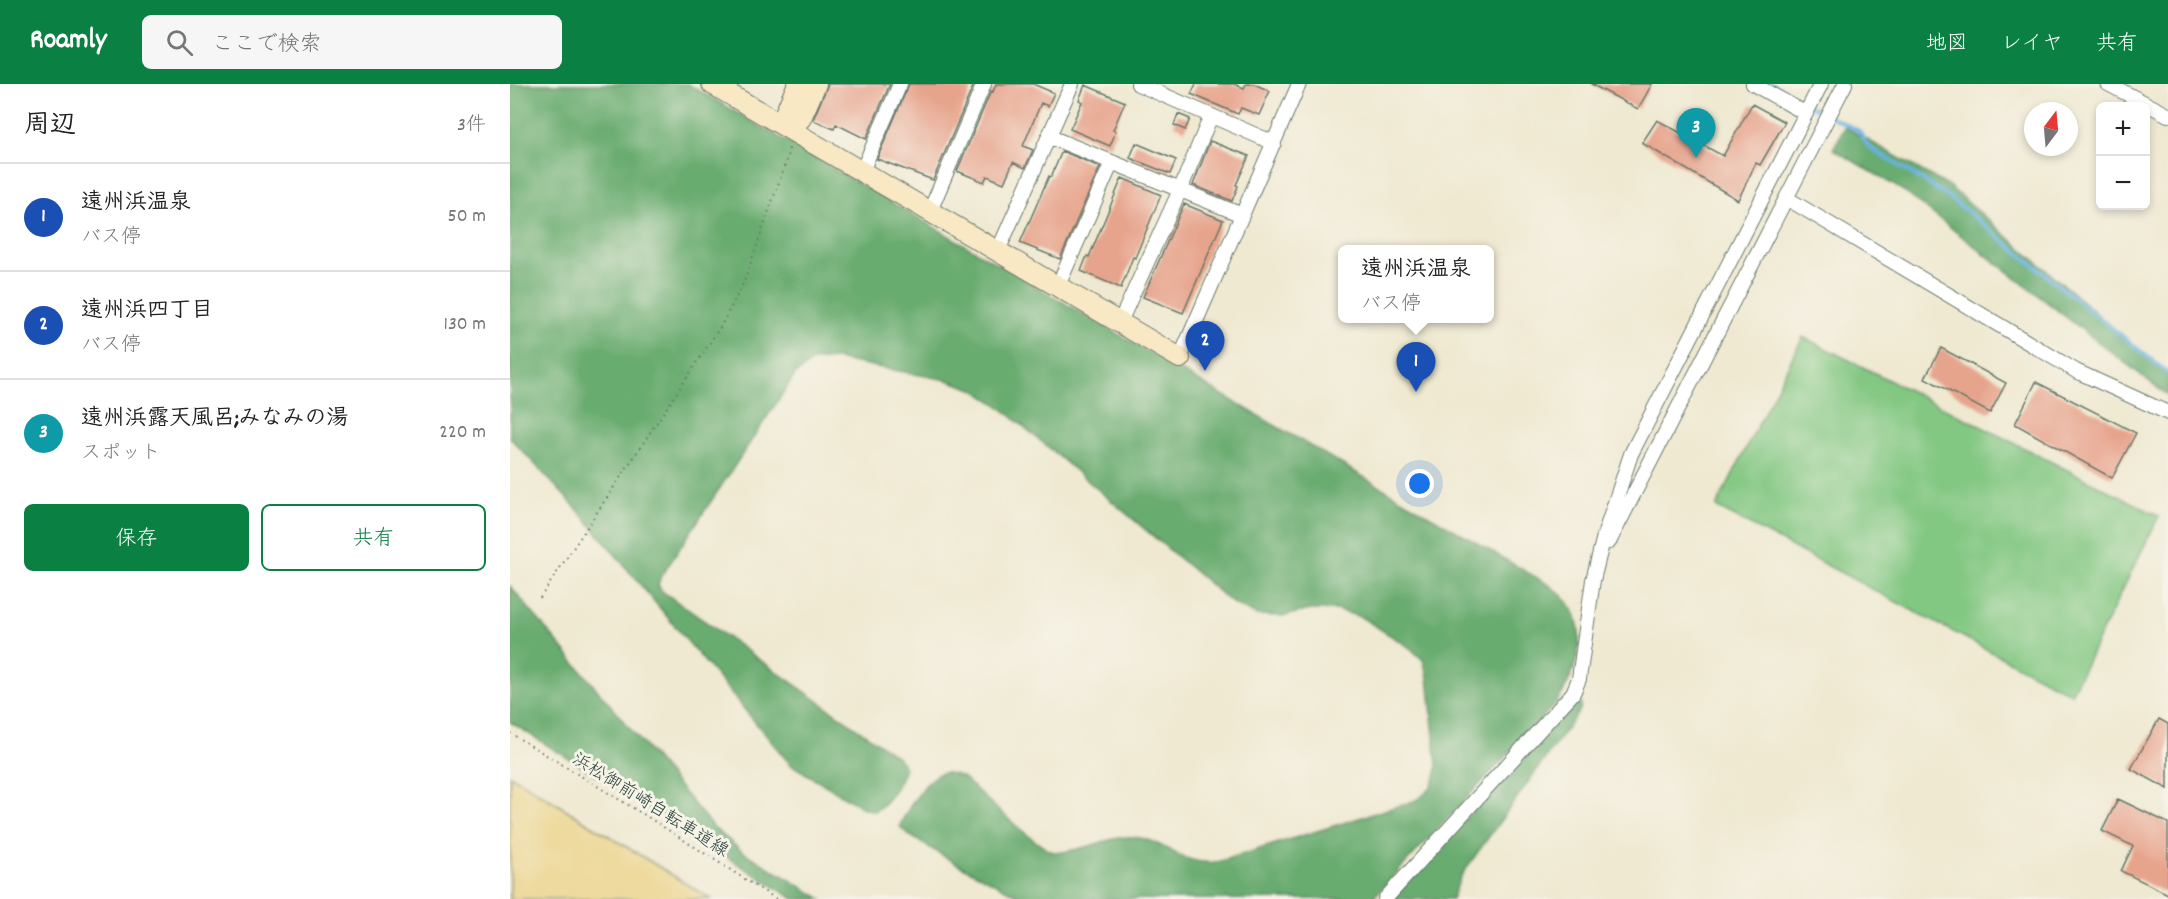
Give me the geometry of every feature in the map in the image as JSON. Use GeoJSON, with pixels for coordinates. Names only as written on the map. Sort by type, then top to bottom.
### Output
{"type":"FeatureCollection","features":[{"type":"Feature","properties":{"kind":"street"},"geometry":{"type":"LineString","coordinates":[[712,84],[1180,358],[1299,84]]}},
{"type":"Feature","properties":{"kind":"street"},"geometry":{"type":"LineString","coordinates":[[791,129],[786,111],[798,84]]}},
{"type":"Feature","properties":{"kind":"street"},"geometry":{"type":"LineString","coordinates":[[791,129],[801,118],[816,84]]}},
{"type":"Feature","properties":{"kind":"street"},"geometry":{"type":"LineString","coordinates":[[862,171],[900,84]]}},
{"type":"Feature","properties":{"kind":"street"},"geometry":{"type":"LineString","coordinates":[[930,211],[984,84]]}},
{"type":"Feature","properties":{"kind":"street"},"geometry":{"type":"LineString","coordinates":[[998,251],[1072,84]]}},
{"type":"Feature","properties":{"kind":"street"},"geometry":{"type":"LineString","coordinates":[[1137,84],[1274,143]]}},
{"type":"Feature","properties":{"kind":"street"},"geometry":{"type":"LineString","coordinates":[[1753,84],[1805,113]]}},
{"type":"Feature","properties":{"kind":"street"},"geometry":{"type":"LineString","coordinates":[[1385,899],[1573,693],[1579,680],[1593,580],[1604,536],[1631,454],[1821,84]]}},
{"type":"Feature","properties":{"kind":"street"},"geometry":{"type":"LineString","coordinates":[[1597,565],[1788,199],[1845,84]]}},
{"type":"Feature","properties":{"kind":"street"},"geometry":{"type":"LineString","coordinates":[[2108,84],[2168,115]]}},
{"type":"Feature","properties":{"kind":"street"},"geometry":{"type":"LineString","coordinates":[[1120,322],[1211,116]]}},
{"type":"Feature","properties":{"kind":"street"},"geometry":{"type":"LineString","coordinates":[[1050,137],[1242,215]]}},
{"type":"Feature","properties":{"kind":"street"},"geometry":{"type":"LineString","coordinates":[[1058,286],[1112,162]]}},
{"type":"Feature","properties":{"kind":"street"},"geometry":{"type":"LineString","coordinates":[[1788,199],[2076,371],[2168,413]]}},
{"type":"Feature","properties":{"kind":"path"},"geometry":{"type":"LineString","coordinates":[[540,598],[721,326],[744,282],[789,156],[791,129]]}},
{"type":"Feature","properties":{"kind":"path","name":"浜松御前崎自転車道線"},"geometry":{"type":"LineString","coordinates":[[510,733],[776,899]]}},
{"type":"Feature","properties":{"kind":"green space"},"geometry":{"type":"Polygon","coordinates":[[[510,84],[688,84],[1551,586],[1568,602],[1575,614],[1578,627],[1578,654],[1569,681],[1555,704],[1372,899],[1025,899],[957,864],[907,834],[900,826],[922,789],[934,777],[942,773],[962,777],[1034,841],[1054,852],[1063,852],[1111,839],[1135,837],[1156,843],[1183,857],[1204,862],[1217,862],[1414,801],[1424,795],[1430,787],[1437,767],[1428,677],[1423,660],[1409,647],[1361,617],[1337,610],[1311,610],[1282,616],[1256,615],[1231,602],[998,405],[973,389],[947,380],[835,359],[812,361],[795,375],[660,578],[658,585],[662,591],[899,758],[905,768],[893,792],[875,811],[863,808],[790,764],[578,510],[510,438],[510,84]]]}},
{"type":"Feature","properties":{"kind":"green space"},"geometry":{"type":"Polygon","coordinates":[[[1845,127],[1950,187],[2168,375],[2168,396],[1902,190],[1833,149],[1845,127]]]}},
{"type":"Feature","properties":{"kind":"green space"},"geometry":{"type":"Polygon","coordinates":[[[1803,337],[2159,516],[2071,694],[1716,507],[1803,337]]]}},
{"type":"Feature","properties":{"kind":"green space"},"geometry":{"type":"Polygon","coordinates":[[[510,586],[713,827],[743,852],[822,899],[794,899],[510,722],[510,586]]]}},
{"type":"Feature","properties":{"kind":"green space"},"geometry":{"type":"Polygon","coordinates":[[[1577,701],[1581,704],[1580,710],[1461,876],[1452,899],[1392,899],[1571,703],[1577,701]]]}},
{"type":"Feature","properties":{"kind":"sand"},"geometry":{"type":"Polygon","coordinates":[[[510,775],[711,899],[510,899],[510,775]]]}},
{"type":"Feature","properties":{"kind":"building"},"geometry":{"type":"Polygon","coordinates":[[[828,84],[890,84],[866,139],[836,124],[834,129],[813,120],[828,84]]]}},
{"type":"Feature","properties":{"kind":"building"},"geometry":{"type":"Polygon","coordinates":[[[909,84],[974,84],[933,180],[877,159],[909,84]]]}},
{"type":"Feature","properties":{"kind":"building"},"geometry":{"type":"Polygon","coordinates":[[[996,84],[1033,84],[1054,93],[1048,106],[1041,103],[1023,146],[1033,150],[1025,168],[1013,162],[1004,183],[987,176],[984,182],[957,171],[996,84]]]}},
{"type":"Feature","properties":{"kind":"building"},"geometry":{"type":"Polygon","coordinates":[[[1196,84],[1234,84],[1244,88],[1246,84],[1254,84],[1270,91],[1259,115],[1241,108],[1238,114],[1191,94],[1196,84]]]}},
{"type":"Feature","properties":{"kind":"building"},"geometry":{"type":"Polygon","coordinates":[[[1591,84],[1652,84],[1638,109],[1591,84]]]}},
{"type":"Feature","properties":{"kind":"building"},"geometry":{"type":"Polygon","coordinates":[[[1085,85],[1125,102],[1113,130],[1116,131],[1110,146],[1070,129],[1082,102],[1079,100],[1085,85]]]}},
{"type":"Feature","properties":{"kind":"building"},"geometry":{"type":"Polygon","coordinates":[[[1752,104],[1785,122],[1760,165],[1756,163],[1738,200],[1642,143],[1657,120],[1723,156],[1752,104]]]}},
{"type":"Feature","properties":{"kind":"building"},"geometry":{"type":"Polygon","coordinates":[[[1178,114],[1190,119],[1185,130],[1174,125],[1178,114]]]}},
{"type":"Feature","properties":{"kind":"building"},"geometry":{"type":"Polygon","coordinates":[[[1210,141],[1249,156],[1236,185],[1238,186],[1232,201],[1193,185],[1210,141]]]}},
{"type":"Feature","properties":{"kind":"building"},"geometry":{"type":"Polygon","coordinates":[[[1136,143],[1176,160],[1170,174],[1130,158],[1136,143]]]}},
{"type":"Feature","properties":{"kind":"building"},"geometry":{"type":"Polygon","coordinates":[[[1062,151],[1100,167],[1060,259],[1020,243],[1062,151]]]}},
{"type":"Feature","properties":{"kind":"building"},"geometry":{"type":"Polygon","coordinates":[[[1122,178],[1161,195],[1121,288],[1081,271],[1122,178]]]}},
{"type":"Feature","properties":{"kind":"building"},"geometry":{"type":"Polygon","coordinates":[[[1184,204],[1223,220],[1183,313],[1143,297],[1184,204]]]}},
{"type":"Feature","properties":{"kind":"building"},"geometry":{"type":"Polygon","coordinates":[[[1941,348],[2006,383],[1990,413],[1925,378],[1941,348]]]}},
{"type":"Feature","properties":{"kind":"building"},"geometry":{"type":"Polygon","coordinates":[[[2036,382],[2136,433],[2112,478],[2015,424],[2036,382]]]}},
{"type":"Feature","properties":{"kind":"building"},"geometry":{"type":"Polygon","coordinates":[[[2159,719],[2168,724],[2168,789],[2131,769],[2159,719]]]}},
{"type":"Feature","properties":{"kind":"building"},"geometry":{"type":"Polygon","coordinates":[[[2118,799],[2168,823],[2168,894],[2121,871],[2133,846],[2102,831],[2118,799]]]}},
{"type":"Feature","properties":{"kind":"waterway"},"geometry":{"type":"LineString","coordinates":[[1772,84],[1859,131],[1869,147],[1949,197],[2168,373]]}},
{"type":"Feature","properties":{"kind":"place","name":"遠州浜露天風呂;みなみの湯"},"geometry":{"type":"Point","coordinates":[1696,158]}},
{"type":"Feature","properties":{"kind":"place","name":"遠州浜四丁目"},"geometry":{"type":"Point","coordinates":[1205,371]}},
{"type":"Feature","properties":{"kind":"place","name":"遠州浜温泉"},"geometry":{"type":"Point","coordinates":[1416,392]}}]}
